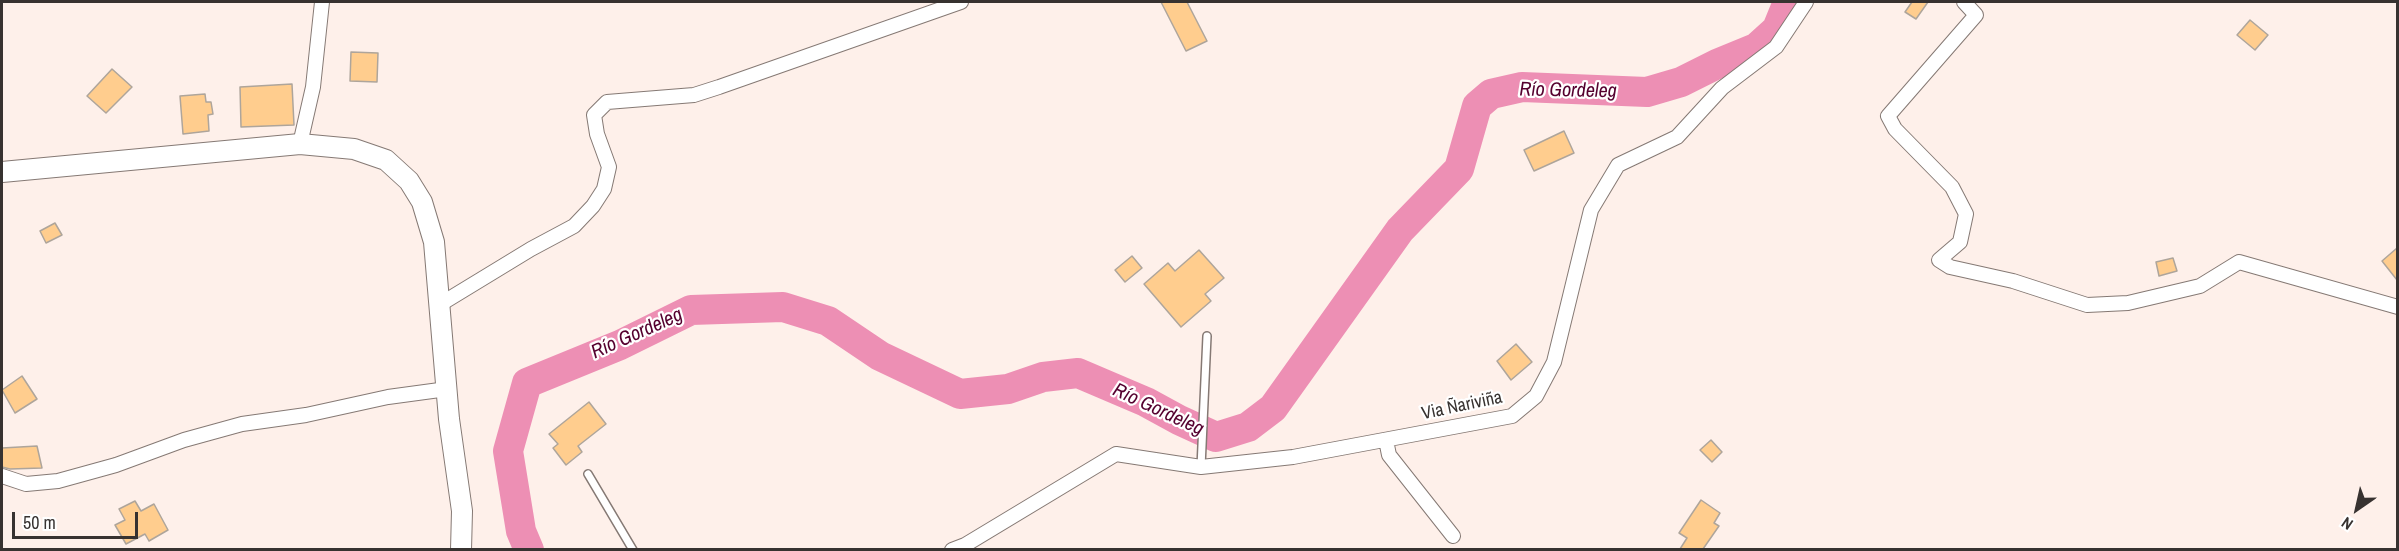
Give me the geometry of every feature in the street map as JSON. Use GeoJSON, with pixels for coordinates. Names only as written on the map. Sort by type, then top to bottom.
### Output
{"type":"FeatureCollection","features":[{"type":"Feature","properties":{"kind":"street"},"geometry":{"type":"LineString","coordinates":[[300,144],[313,87],[322,2]]}},
{"type":"Feature","properties":{"kind":"street"},"geometry":{"type":"LineString","coordinates":[[439,305],[531,249],[574,226],[593,206],[604,189],[609,167],[597,134],[594,115],[607,102],[694,94],[719,87],[961,2]]}},
{"type":"Feature","properties":{"kind":"street","name":"Via Ñariviña"},"geometry":{"type":"LineString","coordinates":[[952,549],[965,545],[1116,454],[1201,467],[1293,458],[1512,416],[1536,396],[1554,362],[1591,210],[1618,165],[1677,137],[1722,88],[1776,47],[1806,2]]}},
{"type":"Feature","properties":{"kind":"street"},"geometry":{"type":"LineString","coordinates":[[1964,2],[1976,15],[1888,116],[1894,129],[1952,187],[1966,213],[1960,242],[1939,260],[1950,267],[2013,281],[2087,305],[2128,303],[2200,286],[2239,262],[2397,307]]}},
{"type":"Feature","properties":{"kind":"street"},"geometry":{"type":"LineString","coordinates":[[2,172],[300,144],[354,149],[386,160],[409,181],[422,202],[434,243],[447,390],[462,512],[461,549]]}},
{"type":"Feature","properties":{"kind":"street"},"geometry":{"type":"LineString","coordinates":[[2,476],[26,484],[58,481],[116,465],[184,440],[242,424],[306,415],[388,397],[447,390]]}},
{"type":"Feature","properties":{"kind":"street"},"geometry":{"type":"LineString","coordinates":[[1386,440],[1389,455],[1453,536]]}},
{"type":"Feature","properties":{"kind":"lane"},"geometry":{"type":"LineString","coordinates":[[1201,467],[1200,448],[1207,336]]}},
{"type":"Feature","properties":{"kind":"lane"},"geometry":{"type":"LineString","coordinates":[[588,474],[633,549]]}},
{"type":"Feature","properties":{"kind":"building"},"geometry":{"type":"Polygon","coordinates":[[[1161,2],[1187,2],[1207,41],[1186,51],[1161,2]]]}},
{"type":"Feature","properties":{"kind":"building"},"geometry":{"type":"Polygon","coordinates":[[[1912,2],[1928,2],[1916,19],[1905,12],[1912,2]]]}},
{"type":"Feature","properties":{"kind":"building"},"geometry":{"type":"Polygon","coordinates":[[[2250,20],[2268,35],[2255,50],[2237,35],[2250,20]]]}},
{"type":"Feature","properties":{"kind":"building"},"geometry":{"type":"Polygon","coordinates":[[[351,52],[378,53],[377,82],[350,81],[351,52]]]}},
{"type":"Feature","properties":{"kind":"building"},"geometry":{"type":"Polygon","coordinates":[[[112,69],[132,87],[106,113],[87,96],[112,69]]]}},
{"type":"Feature","properties":{"kind":"building"},"geometry":{"type":"Polygon","coordinates":[[[292,84],[294,125],[241,127],[240,87],[292,84]]]}},
{"type":"Feature","properties":{"kind":"building"},"geometry":{"type":"Polygon","coordinates":[[[205,94],[206,102],[211,102],[213,114],[208,115],[209,131],[183,134],[180,96],[205,94]]]}},
{"type":"Feature","properties":{"kind":"building"},"geometry":{"type":"Polygon","coordinates":[[[1564,131],[1574,153],[1534,171],[1524,150],[1564,131]]]}},
{"type":"Feature","properties":{"kind":"building"},"geometry":{"type":"Polygon","coordinates":[[[55,223],[62,235],[46,243],[40,231],[55,223]]]}},
{"type":"Feature","properties":{"kind":"building"},"geometry":{"type":"Polygon","coordinates":[[[2397,248],[2397,280],[2382,261],[2397,248]]]}},
{"type":"Feature","properties":{"kind":"building"},"geometry":{"type":"Polygon","coordinates":[[[1199,250],[1224,278],[1205,294],[1211,301],[1181,327],[1144,284],[1168,263],[1175,271],[1199,250]]]}},
{"type":"Feature","properties":{"kind":"building"},"geometry":{"type":"Polygon","coordinates":[[[1132,256],[1142,268],[1125,282],[1115,270],[1132,256]]]}},
{"type":"Feature","properties":{"kind":"building"},"geometry":{"type":"Polygon","coordinates":[[[2173,258],[2177,271],[2159,276],[2156,262],[2173,258]]]}},
{"type":"Feature","properties":{"kind":"building"},"geometry":{"type":"Polygon","coordinates":[[[1516,344],[1532,362],[1511,380],[1497,361],[1516,344]]]}},
{"type":"Feature","properties":{"kind":"building"},"geometry":{"type":"Polygon","coordinates":[[[22,376],[37,399],[15,413],[2,390],[22,376]]]}},
{"type":"Feature","properties":{"kind":"building"},"geometry":{"type":"Polygon","coordinates":[[[589,402],[606,424],[578,446],[582,452],[566,465],[553,448],[558,444],[549,434],[589,402]]]}},
{"type":"Feature","properties":{"kind":"building"},"geometry":{"type":"Polygon","coordinates":[[[1711,440],[1722,452],[1712,462],[1700,450],[1711,440]]]}},
{"type":"Feature","properties":{"kind":"building"},"geometry":{"type":"Polygon","coordinates":[[[37,446],[42,468],[2,467],[2,448],[37,446]]]}},
{"type":"Feature","properties":{"kind":"building"},"geometry":{"type":"Polygon","coordinates":[[[1701,500],[1720,513],[1714,523],[1719,526],[1703,549],[1680,549],[1687,538],[1679,533],[1701,500]]]}},
{"type":"Feature","properties":{"kind":"building"},"geometry":{"type":"Polygon","coordinates":[[[135,501],[141,511],[154,504],[168,530],[149,541],[145,534],[126,544],[115,525],[125,520],[119,509],[135,501]]]}},
{"type":"Feature","properties":{"kind":"waterway","name":"Río Gordeleg"},"geometry":{"type":"LineString","coordinates":[[529,550],[521,531],[508,451],[527,383],[620,345],[691,310],[783,307],[828,321],[880,356],[960,394],[1008,389],[1043,377],[1078,373],[1146,402],[1216,437],[1248,427],[1273,408],[1400,230],[1459,169],[1477,106],[1491,94],[1522,87],[1647,92],[1681,82],[1756,48],[1777,29],[1788,2]]}}]}
